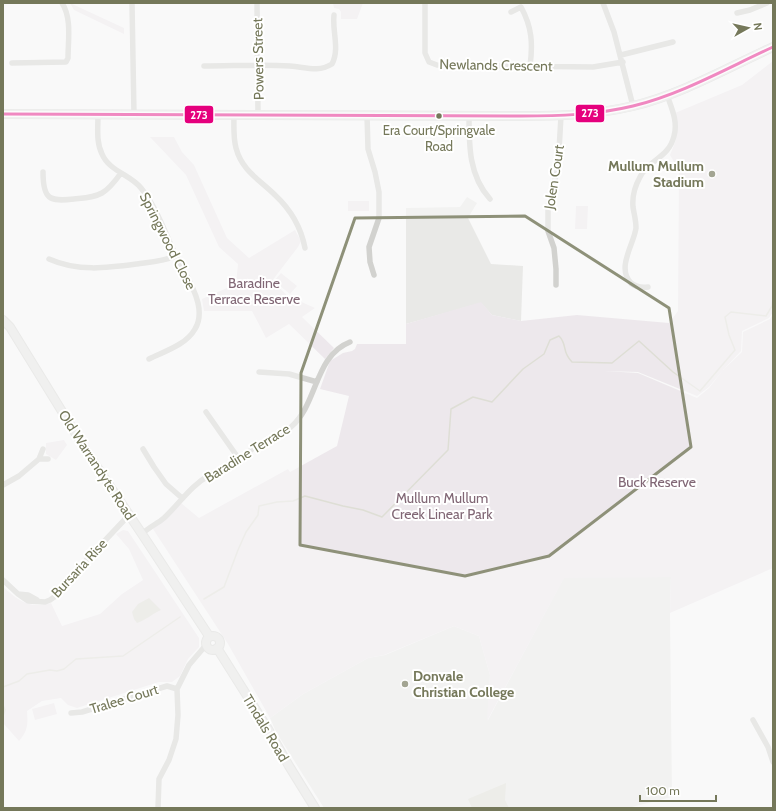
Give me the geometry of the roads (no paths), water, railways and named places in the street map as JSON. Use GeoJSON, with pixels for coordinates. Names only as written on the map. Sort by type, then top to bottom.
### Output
{"type":"FeatureCollection","features":[{"type":"Feature","properties":{"kind":"main road"},"geometry":{"type":"LineString","coordinates":[[3,114],[561,116],[590,114],[633,106],[667,95],[773,47]]}},
{"type":"Feature","properties":{"kind":"main road","name":"Old Warrandyte Road"},"geometry":{"type":"LineString","coordinates":[[3,320],[10,327],[87,452],[209,636]]}},
{"type":"Feature","properties":{"kind":"main road"},"geometry":{"type":"LineString","coordinates":[[209,636],[215,636],[218,638],[219,645],[217,648],[211,650],[206,646],[206,639],[209,636]]}},
{"type":"Feature","properties":{"kind":"main road","name":"Tindals Road"},"geometry":{"type":"LineString","coordinates":[[217,648],[315,808]]}},
{"type":"Feature","properties":{"kind":"street"},"geometry":{"type":"LineString","coordinates":[[12,62],[66,62],[68,58],[68,21],[66,10],[62,3]]}},
{"type":"Feature","properties":{"kind":"street"},"geometry":{"type":"LineString","coordinates":[[132,3],[134,115]]}},
{"type":"Feature","properties":{"kind":"street","name":"Powers Street"},"geometry":{"type":"LineString","coordinates":[[257,3],[258,114]]}},
{"type":"Feature","properties":{"kind":"street","name":"Newlands Crescent"},"geometry":{"type":"LineString","coordinates":[[425,3],[426,57],[431,63],[441,66],[593,67],[623,62]]}},
{"type":"Feature","properties":{"kind":"street"},"geometry":{"type":"LineString","coordinates":[[603,3],[621,55],[633,106]]}},
{"type":"Feature","properties":{"kind":"street"},"geometry":{"type":"LineString","coordinates":[[737,13],[750,10],[767,3]]}},
{"type":"Feature","properties":{"kind":"street"},"geometry":{"type":"LineString","coordinates":[[510,12],[521,6],[527,19],[531,32],[532,43],[530,66]]}},
{"type":"Feature","properties":{"kind":"street"},"geometry":{"type":"LineString","coordinates":[[204,66],[291,66],[312,69],[327,67],[332,64],[334,60],[334,15]]}},
{"type":"Feature","properties":{"kind":"street"},"geometry":{"type":"LineString","coordinates":[[621,55],[673,42]]}},
{"type":"Feature","properties":{"kind":"street"},"geometry":{"type":"LineString","coordinates":[[648,287],[642,288],[633,284],[627,277],[626,265],[636,229],[633,203],[636,185],[640,175],[647,167],[667,151],[674,136],[675,121],[667,95]]}},
{"type":"Feature","properties":{"kind":"street"},"geometry":{"type":"LineString","coordinates":[[234,114],[235,143],[243,165],[275,195],[287,209],[302,234],[305,248]]}},
{"type":"Feature","properties":{"kind":"street","name":"Springwood Close"},"geometry":{"type":"LineString","coordinates":[[98,115],[98,138],[102,155],[106,161],[140,186],[151,203],[196,294],[199,317],[196,328],[190,336],[178,345],[150,359]]}},
{"type":"Feature","properties":{"kind":"street"},"geometry":{"type":"LineString","coordinates":[[367,115],[368,149],[379,192],[379,218],[369,247],[370,262],[374,275]]}},
{"type":"Feature","properties":{"kind":"street"},"geometry":{"type":"LineString","coordinates":[[469,116],[470,158],[480,188],[490,199]]}},
{"type":"Feature","properties":{"kind":"street","name":"Jolen Court"},"geometry":{"type":"LineString","coordinates":[[556,285],[554,248],[548,232],[548,206],[558,168],[561,116]]}},
{"type":"Feature","properties":{"kind":"street"},"geometry":{"type":"LineString","coordinates":[[43,172],[45,193],[51,199],[58,201],[93,197],[103,193],[122,173]]}},
{"type":"Feature","properties":{"kind":"street"},"geometry":{"type":"LineString","coordinates":[[49,259],[58,263],[72,266],[110,268],[166,260],[176,256]]}},
{"type":"Feature","properties":{"kind":"street","name":"Baradine Terrace"},"geometry":{"type":"LineString","coordinates":[[142,534],[146,529],[160,522],[193,486],[210,475],[230,466],[254,448],[291,427],[304,412],[324,365],[333,353],[342,345],[350,342]]}},
{"type":"Feature","properties":{"kind":"street"},"geometry":{"type":"LineString","coordinates":[[259,372],[289,374],[317,382]]}},
{"type":"Feature","properties":{"kind":"street"},"geometry":{"type":"LineString","coordinates":[[206,412],[239,459]]}},
{"type":"Feature","properties":{"kind":"street"},"geometry":{"type":"LineString","coordinates":[[3,485],[19,476],[40,459],[43,449]]}},
{"type":"Feature","properties":{"kind":"street"},"geometry":{"type":"LineString","coordinates":[[143,449],[166,484],[182,498]]}},
{"type":"Feature","properties":{"kind":"street"},"geometry":{"type":"LineString","coordinates":[[40,459],[48,459]]}},
{"type":"Feature","properties":{"kind":"street","name":"Bursaria Rise"},"geometry":{"type":"LineString","coordinates":[[3,580],[18,594],[28,595],[39,601],[45,602],[57,595],[79,568],[129,515]]}},
{"type":"Feature","properties":{"kind":"street"},"geometry":{"type":"LineString","coordinates":[[158,808],[159,779],[169,760],[176,739],[178,715],[177,689],[189,665],[206,646]]}},
{"type":"Feature","properties":{"kind":"street","name":"Tralee Court"},"geometry":{"type":"LineString","coordinates":[[71,713],[82,712],[166,686],[177,689]]}},
{"type":"Feature","properties":{"kind":"street"},"geometry":{"type":"LineString","coordinates":[[753,720],[768,747],[773,762]]}},
{"type":"Feature","properties":{"kind":"waterway"},"geometry":{"type":"LineString","coordinates":[[204,599],[224,587],[246,532],[258,515],[259,506],[277,502],[293,501],[305,496],[363,510],[382,517],[448,450],[451,409],[473,397],[492,402],[523,369],[544,354],[550,340],[559,336],[562,339],[567,355],[572,362],[612,363],[639,341],[673,372],[700,391],[735,350],[729,335],[725,317],[731,312],[766,316],[772,306],[773,299]]}},
{"type":"Feature","properties":{"kind":"waterway"},"geometry":{"type":"LineString","coordinates":[[3,687],[19,681],[27,674],[64,669],[76,659],[123,656],[180,617]]}},
{"type":"Feature","properties":{"kind":"waterway"},"geometry":{"type":"LineString","coordinates":[[3,705],[5,710],[3,716]]}},
{"type":"Feature","properties":{"kind":"waterway"},"geometry":{"type":"LineString","coordinates":[[3,769],[3,776]]}},
{"type":"Feature","properties":{"kind":"place","name":"Era Court/Springvale Road"},"geometry":{"type":"Point","coordinates":[439,116]}},
{"type":"Feature","properties":{"kind":"place","name":"Mullum Mullum Stadium"},"geometry":{"type":"Point","coordinates":[712,174]}},
{"type":"Feature","properties":{"kind":"place","name":"Donvale Christian College"},"geometry":{"type":"Point","coordinates":[405,684]}},
{"type":"Feature","properties":{"kind":"park label","name":"Baradine Terrace Reserve"},"geometry":{"type":"Point","coordinates":[254,292]}},
{"type":"Feature","properties":{"kind":"park label","name":"Buck Reserve"},"geometry":{"type":"Point","coordinates":[657,482]}},
{"type":"Feature","properties":{"kind":"park label","name":"Mullum Mullum Creek Linear Park"},"geometry":{"type":"Point","coordinates":[442,506]}}]}
